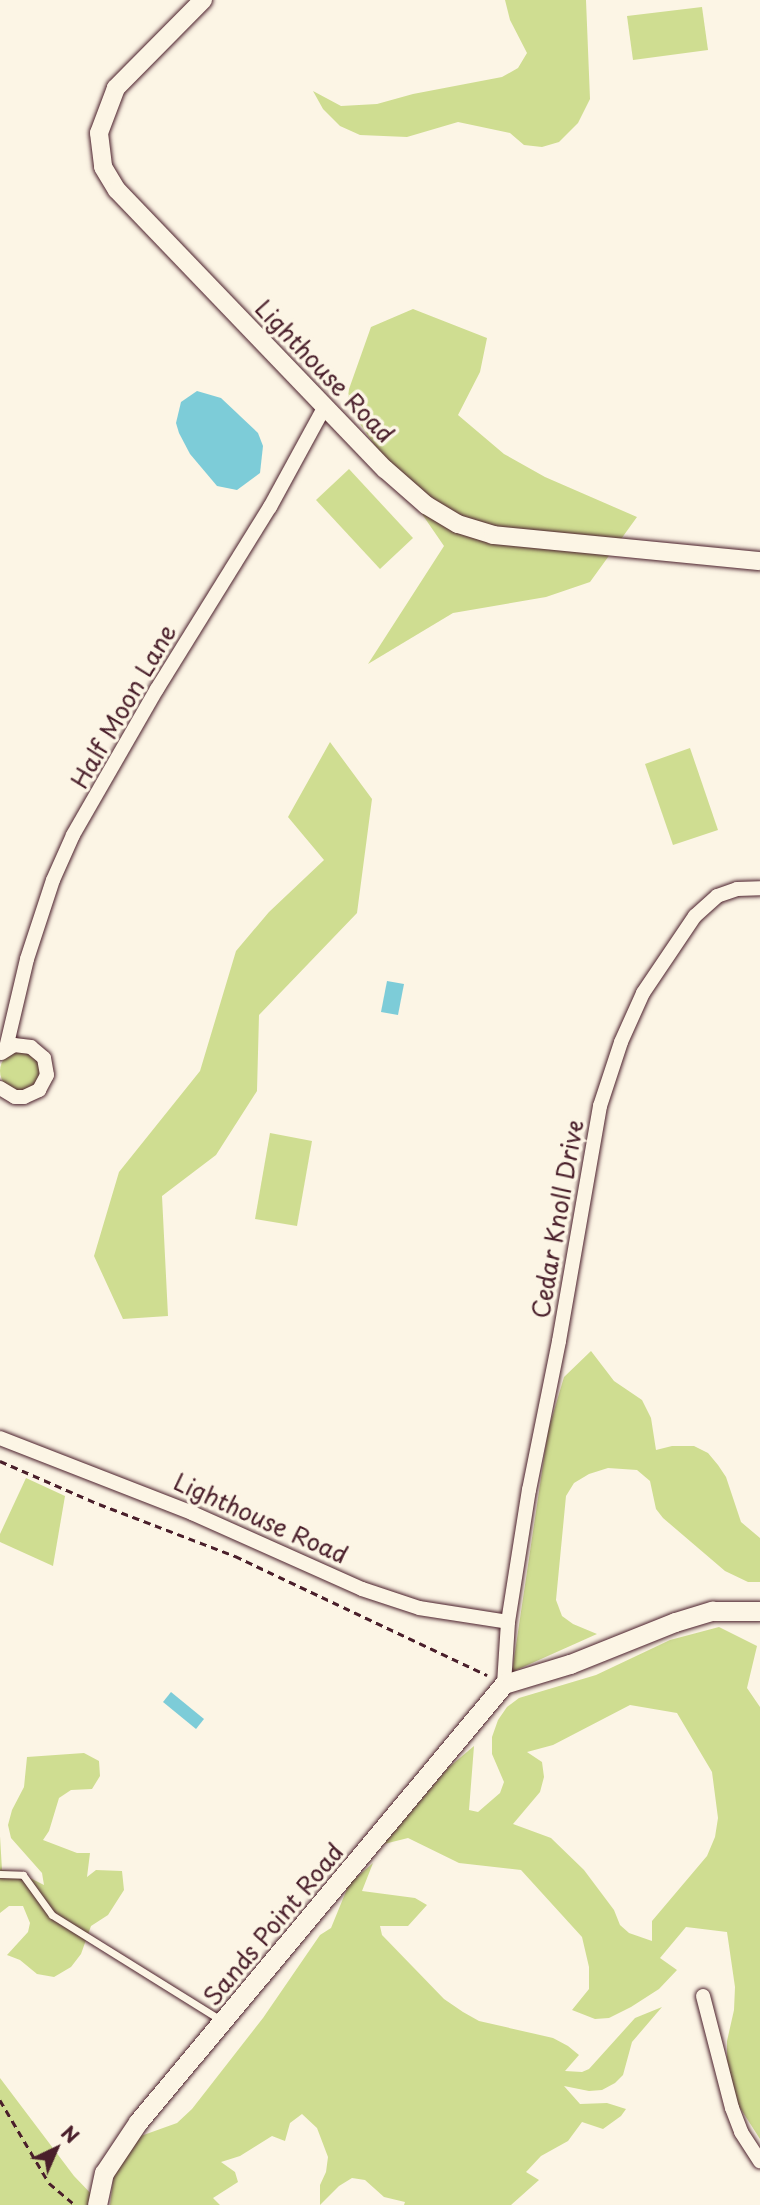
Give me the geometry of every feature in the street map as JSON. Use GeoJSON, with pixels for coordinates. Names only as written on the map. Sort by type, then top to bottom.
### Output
{"type":"FeatureCollection","features":[{"type":"Feature","properties":{"kind":"main road"},"geometry":{"type":"LineString","coordinates":[[504,1684],[570,1664],[699,1614],[712,1611],[760,1611]]}},
{"type":"Feature","properties":{"kind":"main road","name":"Sands Point Road"},"geometry":{"type":"LineString","coordinates":[[97,2205],[104,2174],[118,2149],[504,1684]]}},
{"type":"Feature","properties":{"kind":"street","name":"Lighthouse Road"},"geometry":{"type":"LineString","coordinates":[[203,0],[116,88],[99,133],[103,167],[117,190],[384,469],[426,505],[458,524],[492,535],[760,561]]}},
{"type":"Feature","properties":{"kind":"street","name":"Half Moon Lane"},"geometry":{"type":"LineString","coordinates":[[3,1051],[27,959],[53,880],[73,835],[157,689],[270,507],[325,406]]}},
{"type":"Feature","properties":{"kind":"street","name":"Cedar Knoll Drive"},"geometry":{"type":"LineString","coordinates":[[508,1622],[529,1490],[559,1341],[600,1106],[621,1042],[643,993],[695,916],[717,895],[737,889],[760,888]]}},
{"type":"Feature","properties":{"kind":"street","name":"Half Moon Lane"},"geometry":{"type":"LineString","coordinates":[[0,1088],[15,1097],[24,1097],[39,1090],[47,1075],[44,1058],[31,1047],[23,1045],[3,1051]]}},
{"type":"Feature","properties":{"kind":"street","name":"Lighthouse Road"},"geometry":{"type":"LineString","coordinates":[[0,1438],[192,1513],[362,1590],[419,1608],[508,1622]]}},
{"type":"Feature","properties":{"kind":"street"},"geometry":{"type":"LineString","coordinates":[[504,1684],[508,1622]]}},
{"type":"Feature","properties":{"kind":"street"},"geometry":{"type":"LineString","coordinates":[[703,1996],[732,2108],[741,2132],[760,2161]]}},
{"type":"Feature","properties":{"kind":"lane"},"geometry":{"type":"LineString","coordinates":[[0,1874],[23,1875],[52,1915],[223,2021]]}},
{"type":"Feature","properties":{"kind":"path"},"geometry":{"type":"LineString","coordinates":[[0,1461],[99,1504],[235,1556],[504,1684]]}},
{"type":"Feature","properties":{"kind":"path"},"geometry":{"type":"LineString","coordinates":[[0,2100],[49,2183],[75,2205]]}},
{"type":"Feature","properties":{"kind":"green space"},"geometry":{"type":"Polygon","coordinates":[[[505,0],[586,0],[590,99],[578,123],[559,142],[542,147],[524,145],[510,133],[458,122],[407,137],[360,135],[340,126],[323,109],[313,91],[341,106],[377,104],[413,94],[502,77],[518,68],[527,53],[510,20],[505,0]]]}},
{"type":"Feature","properties":{"kind":"green space"},"geometry":{"type":"Polygon","coordinates":[[[702,7],[708,50],[633,60],[627,16],[702,7]]]}},
{"type":"Feature","properties":{"kind":"green space"},"geometry":{"type":"Polygon","coordinates":[[[413,309],[487,338],[480,372],[458,415],[504,454],[545,477],[637,517],[590,582],[546,597],[453,613],[368,664],[444,546],[347,405],[349,389],[371,327],[413,309]]]}},
{"type":"Feature","properties":{"kind":"green space"},"geometry":{"type":"Polygon","coordinates":[[[349,469],[413,538],[380,569],[316,500],[349,469]]]}},
{"type":"Feature","properties":{"kind":"green space"},"geometry":{"type":"Polygon","coordinates":[[[330,742],[372,799],[357,913],[259,1015],[257,1091],[216,1155],[162,1196],[168,1316],[123,1319],[94,1256],[119,1172],[200,1071],[236,951],[269,912],[324,860],[288,817],[330,742]]]}},
{"type":"Feature","properties":{"kind":"green space"},"geometry":{"type":"Polygon","coordinates":[[[690,748],[718,830],[673,845],[645,764],[690,748]]]}},
{"type":"Feature","properties":{"kind":"green space"},"geometry":{"type":"Polygon","coordinates":[[[20,1051],[28,1052],[34,1057],[39,1063],[39,1079],[34,1085],[28,1090],[20,1091],[12,1090],[6,1085],[1,1079],[0,1071],[1,1063],[6,1057],[12,1052],[20,1051]]]}},
{"type":"Feature","properties":{"kind":"green space"},"geometry":{"type":"Polygon","coordinates":[[[270,1133],[312,1141],[297,1226],[255,1219],[270,1133]]]}},
{"type":"Feature","properties":{"kind":"green space"},"geometry":{"type":"Polygon","coordinates":[[[591,1351],[614,1381],[642,1400],[651,1418],[656,1450],[672,1446],[694,1446],[708,1453],[718,1465],[726,1477],[741,1522],[760,1538],[760,1582],[748,1582],[725,1571],[663,1518],[656,1509],[650,1481],[637,1470],[608,1468],[589,1474],[574,1483],[566,1496],[556,1600],[562,1616],[597,1634],[512,1672],[548,1431],[564,1377],[591,1351]]]}},
{"type":"Feature","properties":{"kind":"green space"},"geometry":{"type":"Polygon","coordinates":[[[26,1478],[65,1496],[53,1566],[0,1542],[0,1534],[26,1478]]]}},
{"type":"Feature","properties":{"kind":"green space"},"geometry":{"type":"Polygon","coordinates":[[[719,1627],[757,1646],[747,1688],[760,1707],[760,2139],[735,2100],[727,2069],[727,2041],[734,2010],[735,1987],[727,1932],[686,1927],[660,1958],[677,1970],[659,1989],[609,2018],[595,2019],[572,2010],[589,1989],[589,1967],[582,1937],[521,1870],[459,1863],[408,1838],[384,1844],[448,1768],[474,1746],[469,1810],[478,1812],[500,1793],[504,1782],[492,1754],[492,1737],[498,1720],[507,1707],[519,1698],[596,1675],[670,1640],[719,1627]],[[630,1705],[553,1745],[527,1752],[542,1762],[544,1777],[540,1792],[513,1824],[551,1838],[584,1870],[614,1910],[620,1925],[629,1933],[652,1941],[652,1921],[707,1856],[715,1837],[718,1818],[712,1772],[677,1713],[630,1705]]]}},
{"type":"Feature","properties":{"kind":"green space"},"geometry":{"type":"Polygon","coordinates":[[[84,1753],[99,1761],[100,1776],[92,1789],[71,1790],[59,1798],[49,1831],[43,1840],[77,1853],[90,1853],[87,1877],[96,1870],[122,1871],[124,1890],[108,1915],[91,1926],[81,1954],[71,1967],[54,1977],[37,1974],[20,1960],[7,1955],[28,1932],[30,1923],[23,1906],[9,1906],[0,1913],[0,1836],[2,1870],[18,1872],[44,1885],[42,1873],[11,1838],[8,1825],[12,1810],[24,1787],[27,1757],[84,1753]]]}},
{"type":"Feature","properties":{"kind":"green space"},"geometry":{"type":"Polygon","coordinates":[[[373,1863],[362,1891],[415,1898],[427,1905],[408,1926],[380,1926],[382,1935],[444,1999],[463,2012],[479,2021],[553,2038],[568,2046],[579,2055],[565,2071],[582,2072],[589,2069],[635,2018],[662,2007],[632,2042],[623,2075],[615,2083],[602,2090],[589,2091],[564,2086],[580,2104],[607,2103],[626,2109],[621,2116],[603,2129],[582,2122],[568,2141],[541,2156],[526,2172],[539,2180],[511,2205],[404,2205],[405,2202],[384,2197],[365,2180],[352,2178],[339,2186],[320,2205],[320,2185],[326,2172],[328,2157],[317,2128],[302,2114],[290,2123],[285,2141],[272,2136],[240,2156],[221,2162],[235,2172],[238,2182],[213,2198],[220,2205],[110,2205],[115,2165],[138,2137],[177,2123],[192,2109],[263,2018],[320,1935],[331,1928],[349,1884],[373,1863]]]}},
{"type":"Feature","properties":{"kind":"green space"},"geometry":{"type":"Polygon","coordinates":[[[0,2078],[74,2176],[98,2201],[98,2205],[0,2205],[0,2078]]]}},
{"type":"Feature","properties":{"kind":"water"},"geometry":{"type":"Polygon","coordinates":[[[197,391],[221,398],[258,433],[263,446],[260,473],[237,490],[217,486],[190,454],[179,433],[176,423],[181,402],[197,391]]]}},
{"type":"Feature","properties":{"kind":"water"},"geometry":{"type":"Polygon","coordinates":[[[387,981],[404,984],[398,1015],[381,1012],[387,981]]]}},
{"type":"Feature","properties":{"kind":"water"},"geometry":{"type":"Polygon","coordinates":[[[171,1692],[204,1719],[196,1729],[163,1702],[171,1692]]]}}]}
